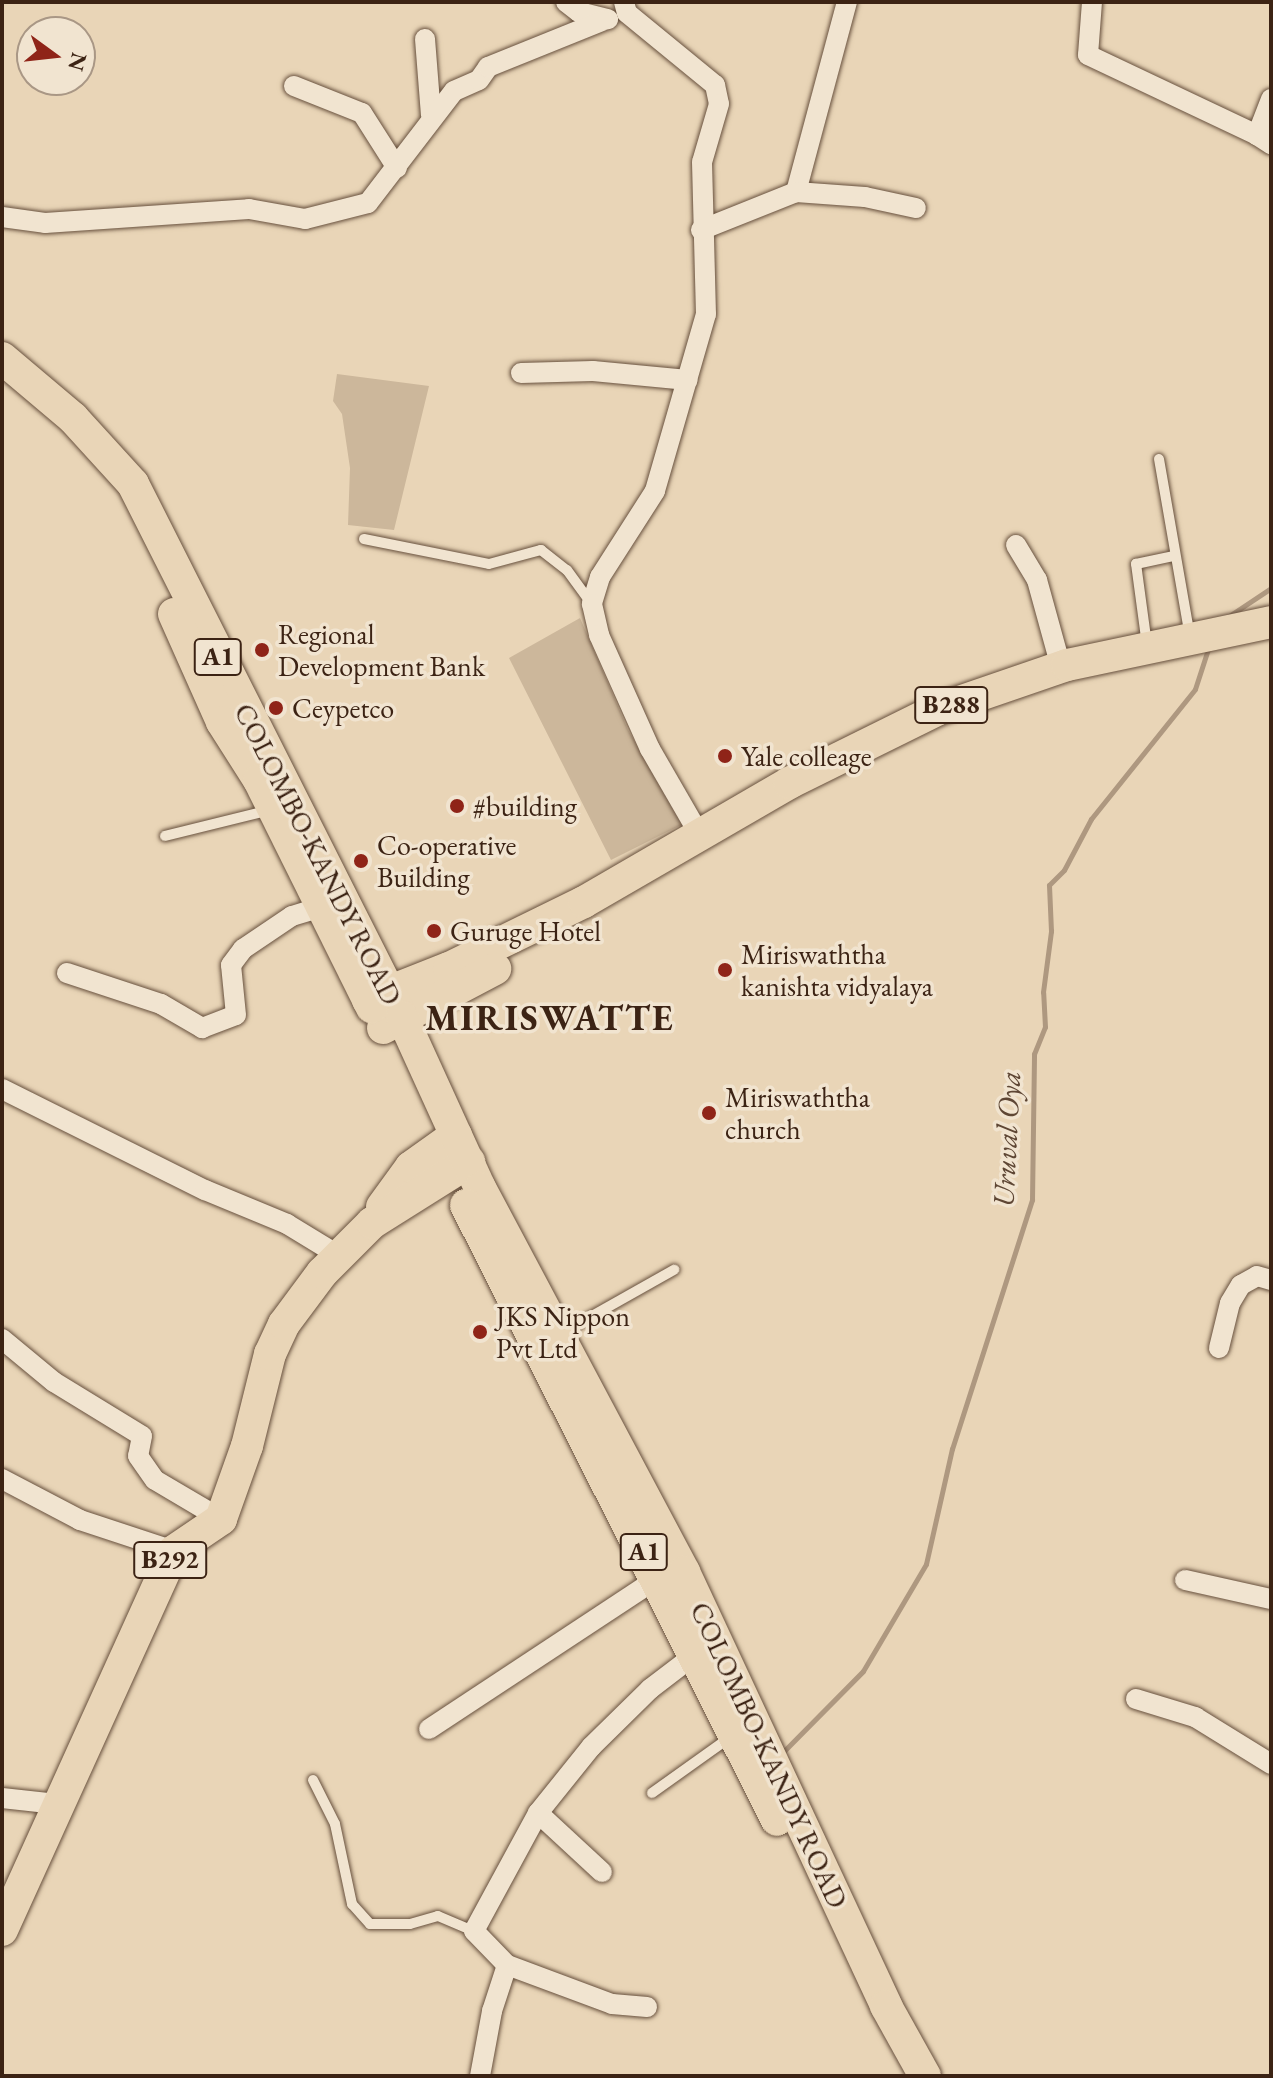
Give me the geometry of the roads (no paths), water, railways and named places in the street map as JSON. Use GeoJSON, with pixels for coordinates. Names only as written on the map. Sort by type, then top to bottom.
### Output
{"type":"FeatureCollection","features":[{"type":"Feature","properties":{"kind":"main road","name":"COLOMBO-KANDY ROAD"},"geometry":{"type":"LineString","coordinates":[[2,358],[73,418],[133,484],[272,810],[318,908],[385,1009]]}},
{"type":"Feature","properties":{"kind":"main road","name":"COLOMBO-KANDY ROAD"},"geometry":{"type":"LineString","coordinates":[[2,385],[59,432],[104,480],[139,538],[385,1009],[658,1578],[706,1645],[731,1737],[904,2076]]}},
{"type":"Feature","properties":{"kind":"main road","name":"B288"},"geometry":{"type":"LineString","coordinates":[[385,1009],[584,902],[657,856],[939,709],[1061,667],[1147,646],[1271,622]]}},
{"type":"Feature","properties":{"kind":"main road","name":"COLOMBO-KANDY ROAD"},"geometry":{"type":"LineString","coordinates":[[454,1153],[560,1334],[706,1645],[886,2006],[925,2076]]}},
{"type":"Feature","properties":{"kind":"main road","name":"B292"},"geometry":{"type":"LineString","coordinates":[[2,1930],[174,1551],[221,1519],[273,1345],[306,1292],[338,1255],[454,1153]]}},
{"type":"Feature","properties":{"kind":"street"},"geometry":{"type":"LineString","coordinates":[[566,2],[602,21]]}},
{"type":"Feature","properties":{"kind":"street"},"geometry":{"type":"LineString","coordinates":[[796,192],[847,2]]}},
{"type":"Feature","properties":{"kind":"street"},"geometry":{"type":"LineString","coordinates":[[1092,2],[1088,55],[1264,139],[1271,99]]}},
{"type":"Feature","properties":{"kind":"street"},"geometry":{"type":"LineString","coordinates":[[2,217],[45,223],[249,209],[305,219],[368,203],[397,168],[431,115],[488,67],[602,21],[626,8],[715,85],[719,104],[702,162],[701,230],[706,314],[655,491],[600,577],[592,604],[599,635],[650,749],[699,834]]}},
{"type":"Feature","properties":{"kind":"street"},"geometry":{"type":"LineString","coordinates":[[425,39],[431,115]]}},
{"type":"Feature","properties":{"kind":"street"},"geometry":{"type":"LineString","coordinates":[[294,86],[362,113],[397,168]]}},
{"type":"Feature","properties":{"kind":"street"},"geometry":{"type":"LineString","coordinates":[[701,230],[796,192],[865,197],[916,208]]}},
{"type":"Feature","properties":{"kind":"street"},"geometry":{"type":"LineString","coordinates":[[521,373],[593,371],[688,380]]}},
{"type":"Feature","properties":{"kind":"street"},"geometry":{"type":"LineString","coordinates":[[1016,545],[1037,580],[1061,667]]}},
{"type":"Feature","properties":{"kind":"street"},"geometry":{"type":"LineString","coordinates":[[67,973],[161,1004],[202,1028],[236,1015],[231,965],[243,949],[292,916],[318,908]]}},
{"type":"Feature","properties":{"kind":"street"},"geometry":{"type":"LineString","coordinates":[[2,1089],[205,1190],[287,1224],[338,1255]]}},
{"type":"Feature","properties":{"kind":"street"},"geometry":{"type":"LineString","coordinates":[[1219,1348],[1230,1303],[1241,1285],[1257,1276],[1271,1280]]}},
{"type":"Feature","properties":{"kind":"street"},"geometry":{"type":"LineString","coordinates":[[2,1339],[54,1382],[142,1436],[138,1456],[155,1480],[221,1519]]}},
{"type":"Feature","properties":{"kind":"street"},"geometry":{"type":"LineString","coordinates":[[2,1479],[80,1520],[174,1551]]}},
{"type":"Feature","properties":{"kind":"street"},"geometry":{"type":"LineString","coordinates":[[429,1729],[658,1578]]}},
{"type":"Feature","properties":{"kind":"street"},"geometry":{"type":"LineString","coordinates":[[1185,1580],[1271,1599]]}},
{"type":"Feature","properties":{"kind":"street"},"geometry":{"type":"LineString","coordinates":[[647,2007],[612,2004],[507,1965],[474,1931],[538,1813],[591,1747],[650,1689],[706,1645]]}},
{"type":"Feature","properties":{"kind":"street"},"geometry":{"type":"LineString","coordinates":[[1136,1699],[1195,1717],[1271,1764]]}},
{"type":"Feature","properties":{"kind":"street"},"geometry":{"type":"LineString","coordinates":[[2,1798],[57,1804]]}},
{"type":"Feature","properties":{"kind":"street"},"geometry":{"type":"LineString","coordinates":[[538,1813],[602,1872]]}},
{"type":"Feature","properties":{"kind":"street"},"geometry":{"type":"LineString","coordinates":[[480,2076],[492,2011],[507,1965]]}},
{"type":"Feature","properties":{"kind":"lane"},"geometry":{"type":"LineString","coordinates":[[1159,459],[1191,637]]}},
{"type":"Feature","properties":{"kind":"lane"},"geometry":{"type":"LineString","coordinates":[[364,539],[489,564],[541,550],[567,570],[592,604]]}},
{"type":"Feature","properties":{"kind":"lane"},"geometry":{"type":"LineString","coordinates":[[1147,646],[1136,564],[1174,556]]}},
{"type":"Feature","properties":{"kind":"lane"},"geometry":{"type":"LineString","coordinates":[[165,836],[272,810]]}},
{"type":"Feature","properties":{"kind":"lane"},"geometry":{"type":"LineString","coordinates":[[560,1334],[674,1270]]}},
{"type":"Feature","properties":{"kind":"lane"},"geometry":{"type":"LineString","coordinates":[[652,1793],[731,1737]]}},
{"type":"Feature","properties":{"kind":"lane"},"geometry":{"type":"LineString","coordinates":[[313,1780],[335,1824],[352,1904],[370,1924],[410,1924],[438,1916],[474,1931]]}},
{"type":"Feature","properties":{"kind":"waterway","name":"Uruval Oya"},"geometry":{"type":"LineString","coordinates":[[1226,618],[1271,588]]}},
{"type":"Feature","properties":{"kind":"waterway","name":"Uruval Oya"},"geometry":{"type":"LineString","coordinates":[[780,1755],[863,1671],[926,1564],[952,1449],[1032,1200],[1034,1054],[1045,1027],[1043,992],[1051,931],[1049,885],[1064,870],[1091,819],[1195,689],[1209,646]]}},
{"type":"Feature","properties":{"kind":"place","name":"Regional Development Bank"},"geometry":{"type":"Point","coordinates":[262,650]}},
{"type":"Feature","properties":{"kind":"place","name":"Ceypetco"},"geometry":{"type":"Point","coordinates":[276,708]}},
{"type":"Feature","properties":{"kind":"place","name":"Yale colleage"},"geometry":{"type":"Point","coordinates":[725,756]}},
{"type":"Feature","properties":{"kind":"place","name":"#building"},"geometry":{"type":"Point","coordinates":[457,806]}},
{"type":"Feature","properties":{"kind":"place","name":"Co-operative Building"},"geometry":{"type":"Point","coordinates":[361,861]}},
{"type":"Feature","properties":{"kind":"place","name":"Guruge Hotel"},"geometry":{"type":"Point","coordinates":[434,931]}},
{"type":"Feature","properties":{"kind":"place","name":"Miriswaththa kanishta vidyalaya"},"geometry":{"type":"Point","coordinates":[725,970]}},
{"type":"Feature","properties":{"kind":"place","name":"Miriswaththa church"},"geometry":{"type":"Point","coordinates":[709,1113]}},
{"type":"Feature","properties":{"kind":"place","name":"JKS Nippon Pvt Ltd"},"geometry":{"type":"Point","coordinates":[480,1332]}},
{"type":"Feature","properties":{"kind":"district","name":"MIRISWATTE"},"geometry":{"type":"Point","coordinates":[550,1018]}}]}
